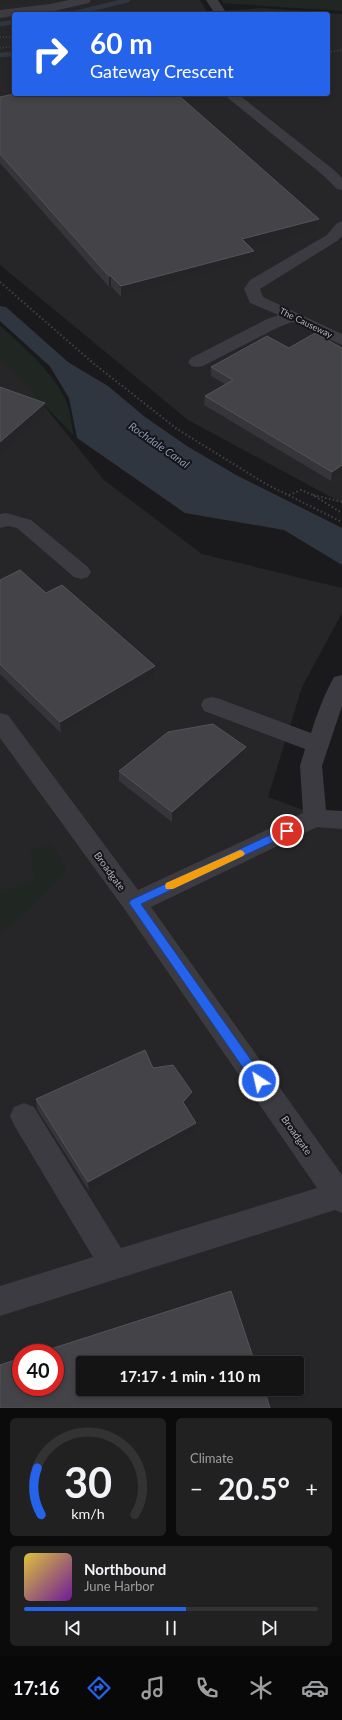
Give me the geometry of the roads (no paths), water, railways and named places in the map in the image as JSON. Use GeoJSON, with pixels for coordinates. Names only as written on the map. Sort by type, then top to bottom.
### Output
{"type":"FeatureCollection","features":[{"type":"Feature","properties":{"kind":"street"},"geometry":{"type":"LineString","coordinates":[[17,12],[50,8],[85,0]]}},
{"type":"Feature","properties":{"kind":"street"},"geometry":{"type":"LineString","coordinates":[[212,0],[220,12]]}},
{"type":"Feature","properties":{"kind":"street"},"geometry":{"type":"LineString","coordinates":[[0,14],[12,13]]}},
{"type":"Feature","properties":{"kind":"street"},"geometry":{"type":"LineString","coordinates":[[233,96],[329,173],[342,186]]}},
{"type":"Feature","properties":{"kind":"street","name":"The Causeway"},"geometry":{"type":"LineString","coordinates":[[342,226],[332,238],[256,283],[252,289],[256,300],[270,305],[342,340]]}},
{"type":"Feature","properties":{"kind":"street"},"geometry":{"type":"LineString","coordinates":[[197,362],[273,323],[293,316]]}},
{"type":"Feature","properties":{"kind":"street"},"geometry":{"type":"LineString","coordinates":[[0,522],[13,520],[24,524],[81,572]]}},
{"type":"Feature","properties":{"kind":"street"},"geometry":{"type":"LineString","coordinates":[[315,818],[311,766],[333,700],[342,683]]}},
{"type":"Feature","properties":{"kind":"street"},"geometry":{"type":"LineString","coordinates":[[212,705],[318,745]]}},
{"type":"Feature","properties":{"kind":"street","name":"Broadgate"},"geometry":{"type":"LineString","coordinates":[[0,721],[134,903],[341,1197]]}},
{"type":"Feature","properties":{"kind":"street"},"geometry":{"type":"LineString","coordinates":[[134,903],[315,818],[342,820]]}},
{"type":"Feature","properties":{"kind":"street"},"geometry":{"type":"LineString","coordinates":[[24,1116],[114,1265]]}},
{"type":"Feature","properties":{"kind":"street"},"geometry":{"type":"LineString","coordinates":[[0,1301],[341,1197]]}},
{"type":"Feature","properties":{"kind":"water"},"geometry":{"type":"Polygon","coordinates":[[[36,343],[108,386],[145,417],[187,446],[236,475],[342,528],[342,565],[284,530],[185,513],[77,438],[69,398],[36,343]]]}},
{"type":"Feature","properties":{"kind":"waterway"},"geometry":{"type":"LineString","coordinates":[[79,12],[128,0]]}},
{"type":"Feature","properties":{"kind":"waterway"},"geometry":{"type":"LineString","coordinates":[[0,24],[12,22]]}},
{"type":"Feature","properties":{"kind":"waterway"},"geometry":{"type":"LineString","coordinates":[[0,55],[12,54]]}},
{"type":"Feature","properties":{"kind":"waterway","name":"Rochdale Canal"},"geometry":{"type":"LineString","coordinates":[[0,311],[61,366]]}}]}
